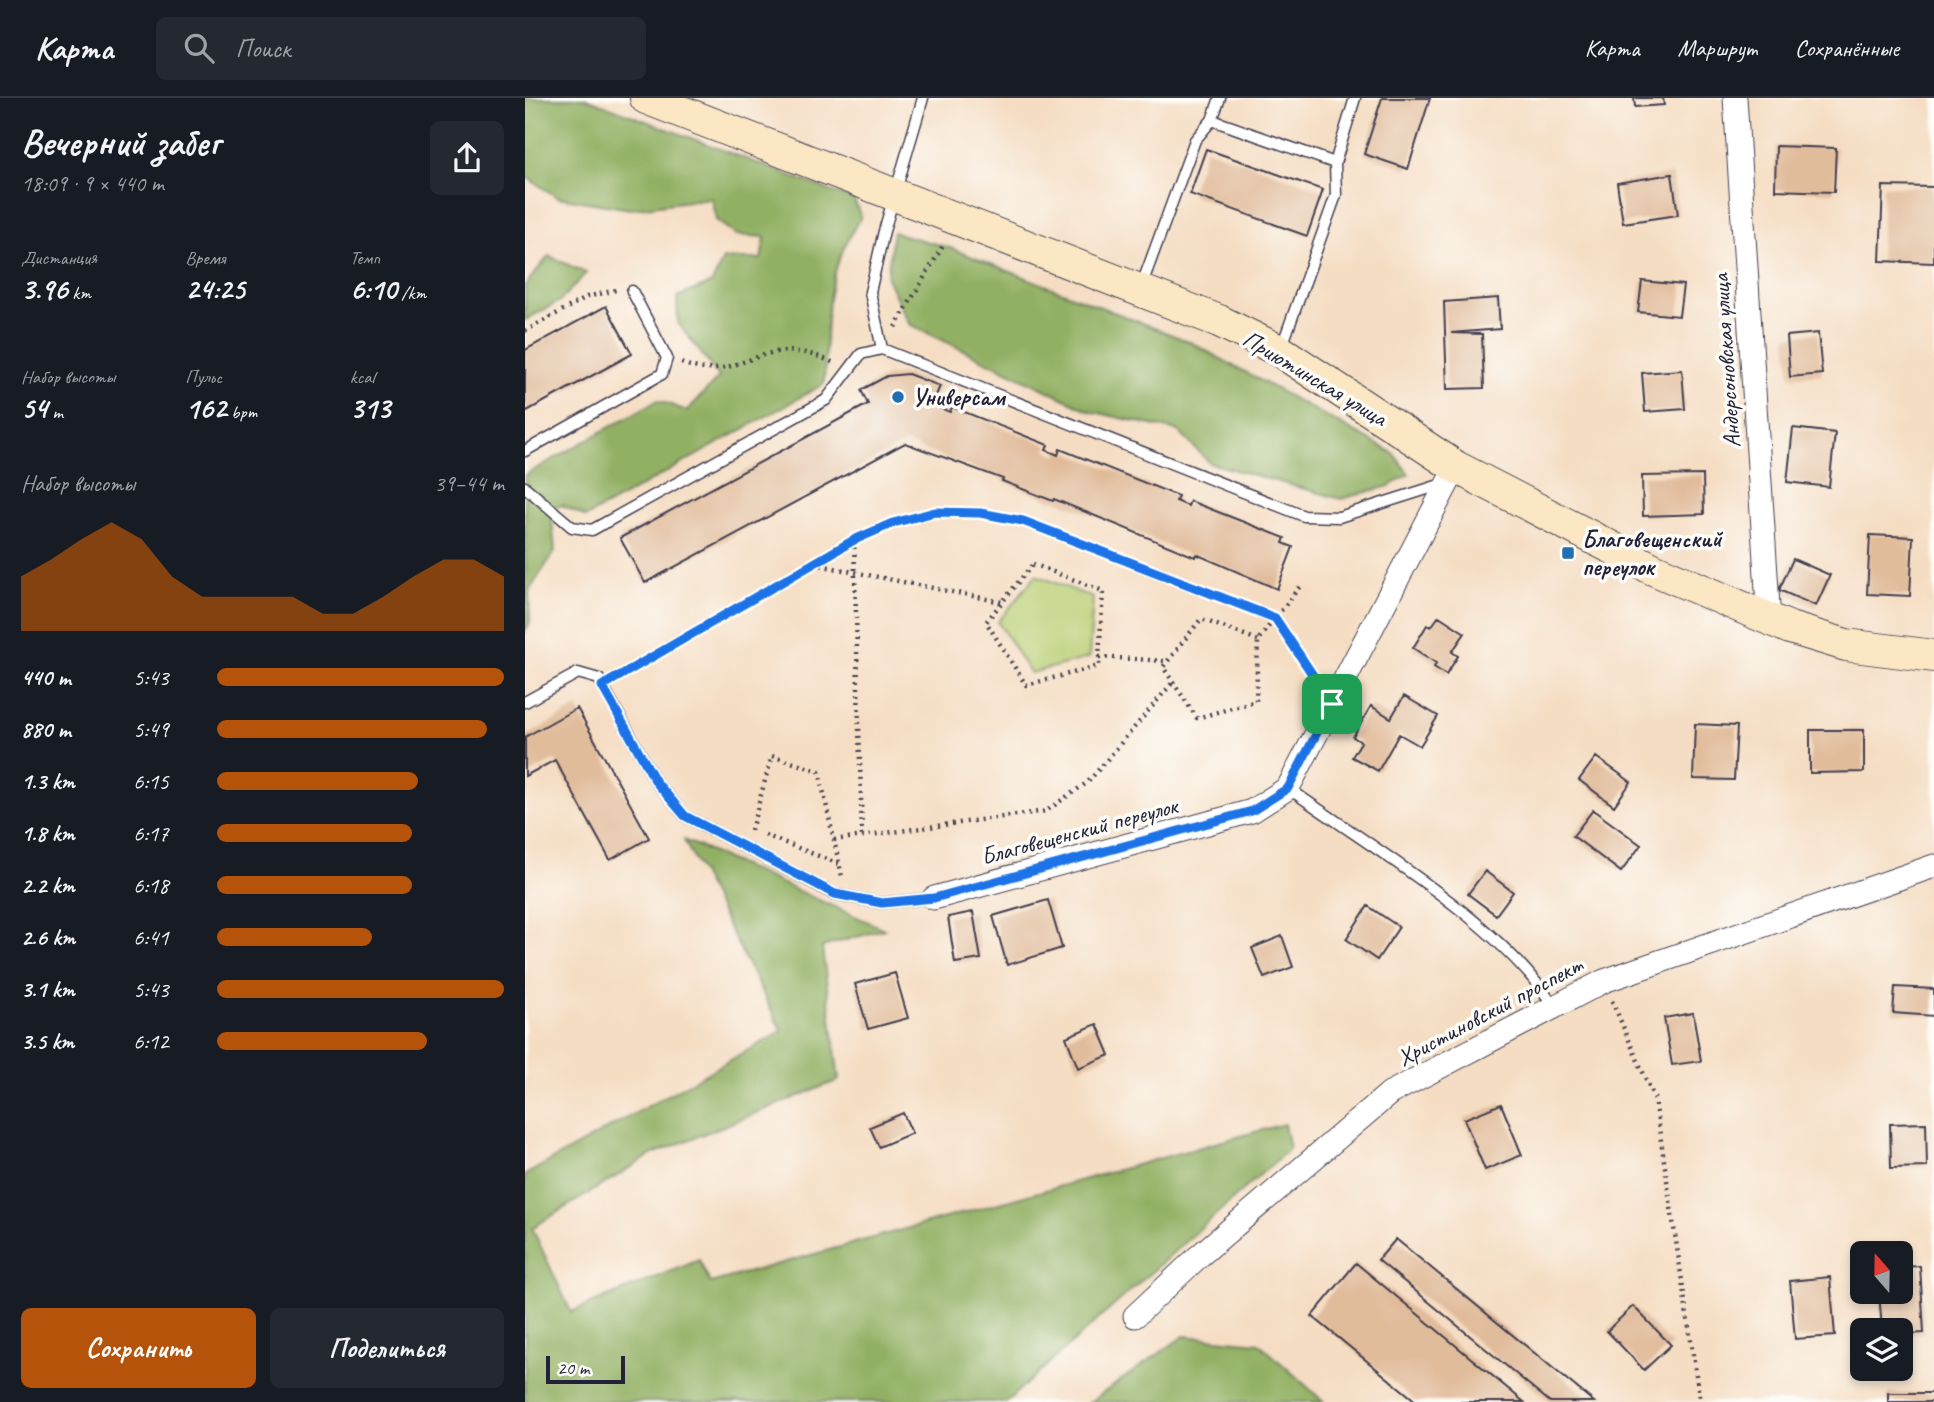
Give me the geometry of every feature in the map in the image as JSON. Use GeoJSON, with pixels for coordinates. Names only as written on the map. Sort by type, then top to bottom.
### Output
{"type":"FeatureCollection","features":[{"type":"Feature","properties":{"kind":"street","name":"Приютинская улица"},"geometry":{"type":"LineString","coordinates":[[648,98],[1219,321],[1280,351],[1452,475],[1769,621],[1846,645],[1934,656]]}},
{"type":"Feature","properties":{"kind":"street","name":"Андерсоновская улица"},"geometry":{"type":"LineString","coordinates":[[1735,98],[1769,621]]}},
{"type":"Feature","properties":{"kind":"street","name":"Благовещенский переулок"},"geometry":{"type":"LineString","coordinates":[[934,898],[1252,811],[1288,788],[1452,475]]}},
{"type":"Feature","properties":{"kind":"street","name":"Христиновский проспект"},"geometry":{"type":"LineString","coordinates":[[1135,1316],[1198,1256],[1389,1093],[1604,981],[1934,866]]}},
{"type":"Feature","properties":{"kind":"lane"},"geometry":{"type":"LineString","coordinates":[[882,349],[870,292],[923,98]]}},
{"type":"Feature","properties":{"kind":"lane"},"geometry":{"type":"LineString","coordinates":[[1140,289],[1195,141],[1212,120],[1220,98]]}},
{"type":"Feature","properties":{"kind":"lane"},"geometry":{"type":"LineString","coordinates":[[1280,351],[1336,195],[1335,163],[1355,98]]}},
{"type":"Feature","properties":{"kind":"lane"},"geometry":{"type":"LineString","coordinates":[[1212,120],[1335,163]]}},
{"type":"Feature","properties":{"kind":"lane"},"geometry":{"type":"LineString","coordinates":[[525,451],[662,374],[667,358],[632,291]]}},
{"type":"Feature","properties":{"kind":"lane"},"geometry":{"type":"LineString","coordinates":[[525,487],[572,527],[592,530],[826,400],[838,388],[846,370],[861,354],[882,349],[1304,516],[1339,517],[1452,475]]}},
{"type":"Feature","properties":{"kind":"lane"},"geometry":{"type":"LineString","coordinates":[[525,702],[578,673],[599,679],[656,782],[685,816],[835,894],[882,903],[934,898]]}},
{"type":"Feature","properties":{"kind":"lane"},"geometry":{"type":"LineString","coordinates":[[1288,788],[1480,926],[1535,977],[1554,1007]]}},
{"type":"Feature","properties":{"kind":"path"},"geometry":{"type":"LineString","coordinates":[[882,349],[944,243]]}},
{"type":"Feature","properties":{"kind":"path"},"geometry":{"type":"LineString","coordinates":[[525,331],[587,297],[610,290],[632,291]]}},
{"type":"Feature","properties":{"kind":"path"},"geometry":{"type":"LineString","coordinates":[[667,358],[700,370],[737,367],[772,353],[815,354],[846,370]]}},
{"type":"Feature","properties":{"kind":"path"},"geometry":{"type":"LineString","coordinates":[[602,686],[854,540],[893,523],[935,512],[980,513],[1023,521],[1275,618],[1332,704]]}},
{"type":"Feature","properties":{"kind":"path"},"geometry":{"type":"LineString","coordinates":[[854,540],[862,836]]}},
{"type":"Feature","properties":{"kind":"path"},"geometry":{"type":"LineString","coordinates":[[813,564],[1002,602]]}},
{"type":"Feature","properties":{"kind":"path"},"geometry":{"type":"LineString","coordinates":[[1033,564],[1103,591],[1099,657],[1099,666],[1026,685],[986,622],[1033,564]]}},
{"type":"Feature","properties":{"kind":"path"},"geometry":{"type":"LineString","coordinates":[[1258,640],[1201,619],[1163,667],[1198,718],[1256,701],[1258,640],[1301,585]]}},
{"type":"Feature","properties":{"kind":"path"},"geometry":{"type":"LineString","coordinates":[[1099,657],[1168,661]]}},
{"type":"Feature","properties":{"kind":"path"},"geometry":{"type":"LineString","coordinates":[[834,840],[1046,811],[1088,782],[1173,682]]}},
{"type":"Feature","properties":{"kind":"path"},"geometry":{"type":"LineString","coordinates":[[746,848],[772,755],[819,771],[846,896]]}},
{"type":"Feature","properties":{"kind":"path"},"geometry":{"type":"LineString","coordinates":[[751,830],[839,864]]}},
{"type":"Feature","properties":{"kind":"path"},"geometry":{"type":"LineString","coordinates":[[1604,981],[1655,1100],[1700,1402]]}},
{"type":"Feature","properties":{"kind":"green space"},"geometry":{"type":"Polygon","coordinates":[[[525,98],[586,98],[854,200],[861,217],[848,238],[833,278],[827,317],[824,384],[586,517],[562,505],[551,509],[555,551],[529,591],[530,623],[525,631],[525,475],[658,400],[687,411],[719,377],[678,323],[677,297],[712,283],[723,259],[761,259],[765,237],[736,235],[716,220],[711,198],[630,209],[557,197],[525,176],[525,98]]]}},
{"type":"Feature","properties":{"kind":"green space"},"geometry":{"type":"Polygon","coordinates":[[[893,232],[950,248],[1190,342],[1393,453],[1409,474],[1389,486],[1341,499],[1210,463],[1178,431],[1090,411],[909,324],[887,278],[893,232]]]}},
{"type":"Feature","properties":{"kind":"green space"},"geometry":{"type":"Polygon","coordinates":[[[549,256],[586,273],[560,301],[525,320],[525,285],[549,256]]]}},
{"type":"Feature","properties":{"kind":"green space"},"geometry":{"type":"Polygon","coordinates":[[[1036,575],[1093,598],[1089,658],[1030,673],[998,622],[1036,575]]]}},
{"type":"Feature","properties":{"kind":"green space"},"geometry":{"type":"Polygon","coordinates":[[[684,840],[884,929],[822,947],[839,1080],[653,1154],[532,1228],[571,1312],[699,1260],[710,1283],[1284,1124],[1289,1149],[1006,1402],[525,1402],[525,1175],[782,1031],[684,840]]]}},
{"type":"Feature","properties":{"kind":"green space"},"geometry":{"type":"Polygon","coordinates":[[[1184,1336],[1259,1343],[1324,1402],[1090,1402],[1184,1336]]]}},
{"type":"Feature","properties":{"kind":"building"},"geometry":{"type":"Polygon","coordinates":[[[1382,98],[1430,98],[1408,169],[1364,154],[1382,98]]]}},
{"type":"Feature","properties":{"kind":"building"},"geometry":{"type":"Polygon","coordinates":[[[1634,98],[1663,98],[1664,105],[1635,107],[1634,98]]]}},
{"type":"Feature","properties":{"kind":"building"},"geometry":{"type":"Polygon","coordinates":[[[1776,146],[1836,148],[1834,192],[1775,190],[1776,146]]]}},
{"type":"Feature","properties":{"kind":"building"},"geometry":{"type":"Polygon","coordinates":[[[1206,149],[1323,190],[1307,236],[1190,194],[1206,149]]]}},
{"type":"Feature","properties":{"kind":"building"},"geometry":{"type":"Polygon","coordinates":[[[1672,174],[1678,215],[1623,223],[1617,183],[1672,174]]]}},
{"type":"Feature","properties":{"kind":"building"},"geometry":{"type":"Polygon","coordinates":[[[1883,186],[1934,187],[1934,263],[1880,261],[1883,186]]]}},
{"type":"Feature","properties":{"kind":"building"},"geometry":{"type":"Polygon","coordinates":[[[1642,281],[1683,285],[1679,316],[1638,312],[1642,281]]]}},
{"type":"Feature","properties":{"kind":"building"},"geometry":{"type":"Polygon","coordinates":[[[1498,298],[1500,329],[1451,333],[1482,334],[1484,388],[1447,389],[1444,302],[1498,298]]]}},
{"type":"Feature","properties":{"kind":"building"},"geometry":{"type":"Polygon","coordinates":[[[606,306],[632,354],[525,412],[525,350],[606,306]]]}},
{"type":"Feature","properties":{"kind":"building"},"geometry":{"type":"Polygon","coordinates":[[[1818,333],[1822,374],[1790,377],[1787,336],[1818,333]]]}},
{"type":"Feature","properties":{"kind":"building"},"geometry":{"type":"Polygon","coordinates":[[[1682,370],[1685,409],[1645,412],[1642,373],[1682,370]]]}},
{"type":"Feature","properties":{"kind":"building"},"geometry":{"type":"Polygon","coordinates":[[[908,374],[940,386],[932,405],[950,412],[952,407],[1048,445],[1046,450],[1058,455],[1060,449],[1178,496],[1176,501],[1188,506],[1190,501],[1285,538],[1283,543],[1293,547],[1277,589],[1196,554],[1195,557],[1054,499],[1053,501],[1002,481],[1003,479],[905,443],[645,583],[620,538],[868,404],[861,390],[887,376],[908,374]]]}},
{"type":"Feature","properties":{"kind":"building"},"geometry":{"type":"Polygon","coordinates":[[[1793,428],[1835,433],[1829,487],[1787,482],[1793,428]]]}},
{"type":"Feature","properties":{"kind":"building"},"geometry":{"type":"Polygon","coordinates":[[[1703,475],[1704,514],[1643,516],[1642,476],[1703,475]]]}},
{"type":"Feature","properties":{"kind":"building"},"geometry":{"type":"Polygon","coordinates":[[[1870,535],[1913,537],[1910,596],[1867,594],[1870,535]]]}},
{"type":"Feature","properties":{"kind":"building"},"geometry":{"type":"Polygon","coordinates":[[[1793,559],[1830,575],[1816,606],[1779,590],[1793,559]]]}},
{"type":"Feature","properties":{"kind":"building"},"geometry":{"type":"Polygon","coordinates":[[[1439,616],[1465,633],[1452,652],[1458,656],[1446,675],[1434,667],[1436,663],[1413,648],[1427,625],[1431,627],[1439,616]]]}},
{"type":"Feature","properties":{"kind":"building"},"geometry":{"type":"Polygon","coordinates":[[[1404,696],[1438,716],[1420,746],[1399,734],[1378,771],[1352,757],[1361,742],[1353,737],[1371,706],[1391,718],[1404,696]]]}},
{"type":"Feature","properties":{"kind":"building"},"geometry":{"type":"Polygon","coordinates":[[[577,708],[649,838],[610,860],[555,760],[525,776],[525,737],[577,708]]]}},
{"type":"Feature","properties":{"kind":"building"},"geometry":{"type":"Polygon","coordinates":[[[1695,724],[1737,726],[1734,780],[1693,779],[1695,724]]]}},
{"type":"Feature","properties":{"kind":"building"},"geometry":{"type":"Polygon","coordinates":[[[1810,730],[1864,730],[1864,772],[1810,773],[1810,730]]]}},
{"type":"Feature","properties":{"kind":"building"},"geometry":{"type":"Polygon","coordinates":[[[1596,757],[1631,782],[1614,806],[1579,780],[1596,757]]]}},
{"type":"Feature","properties":{"kind":"building"},"geometry":{"type":"Polygon","coordinates":[[[1593,810],[1641,845],[1621,872],[1573,836],[1593,810]]]}},
{"type":"Feature","properties":{"kind":"building"},"geometry":{"type":"Polygon","coordinates":[[[1485,871],[1513,892],[1496,915],[1468,894],[1485,871]]]}},
{"type":"Feature","properties":{"kind":"building"},"geometry":{"type":"Polygon","coordinates":[[[1048,900],[1062,948],[1007,965],[993,916],[1048,900]]]}},
{"type":"Feature","properties":{"kind":"building"},"geometry":{"type":"Polygon","coordinates":[[[1368,906],[1399,927],[1377,960],[1346,939],[1368,906]]]}},
{"type":"Feature","properties":{"kind":"building"},"geometry":{"type":"Polygon","coordinates":[[[973,912],[981,959],[955,963],[948,917],[973,912]]]}},
{"type":"Feature","properties":{"kind":"building"},"geometry":{"type":"Polygon","coordinates":[[[1282,936],[1293,967],[1264,978],[1252,948],[1282,936]]]}},
{"type":"Feature","properties":{"kind":"building"},"geometry":{"type":"Polygon","coordinates":[[[895,973],[908,1018],[868,1029],[855,984],[895,973]]]}},
{"type":"Feature","properties":{"kind":"building"},"geometry":{"type":"Polygon","coordinates":[[[1895,987],[1934,989],[1934,1016],[1893,1013],[1895,987]]]}},
{"type":"Feature","properties":{"kind":"building"},"geometry":{"type":"Polygon","coordinates":[[[1693,1013],[1701,1061],[1672,1065],[1664,1018],[1693,1013]]]}},
{"type":"Feature","properties":{"kind":"building"},"geometry":{"type":"Polygon","coordinates":[[[1097,1024],[1110,1055],[1078,1068],[1066,1037],[1097,1024]]]}},
{"type":"Feature","properties":{"kind":"building"},"geometry":{"type":"Polygon","coordinates":[[[1501,1104],[1522,1155],[1485,1170],[1464,1119],[1501,1104]]]}},
{"type":"Feature","properties":{"kind":"building"},"geometry":{"type":"Polygon","coordinates":[[[903,1113],[912,1133],[879,1147],[870,1127],[903,1113]]]}},
{"type":"Feature","properties":{"kind":"building"},"geometry":{"type":"Polygon","coordinates":[[[1926,1123],[1927,1167],[1891,1168],[1890,1124],[1926,1123]]]}},
{"type":"Feature","properties":{"kind":"building"},"geometry":{"type":"Polygon","coordinates":[[[1396,1239],[1594,1402],[1550,1402],[1378,1260],[1396,1239]]]}},
{"type":"Feature","properties":{"kind":"building"},"geometry":{"type":"Polygon","coordinates":[[[1356,1263],[1524,1402],[1417,1402],[1312,1316],[1356,1263]]]}},
{"type":"Feature","properties":{"kind":"building"},"geometry":{"type":"Polygon","coordinates":[[[1913,1266],[1920,1266],[1924,1333],[1913,1333],[1913,1318],[1881,1318],[1880,1304],[1913,1304],[1913,1266]]]}},
{"type":"Feature","properties":{"kind":"building"},"geometry":{"type":"Polygon","coordinates":[[[1830,1277],[1835,1336],[1795,1339],[1790,1281],[1830,1277]]]}},
{"type":"Feature","properties":{"kind":"building"},"geometry":{"type":"Polygon","coordinates":[[[1633,1306],[1671,1345],[1644,1370],[1607,1331],[1633,1306]]]}},
{"type":"Feature","properties":{"kind":"building"},"geometry":{"type":"Polygon","coordinates":[[[1888,1393],[1934,1393],[1934,1402],[1888,1402],[1888,1393]]]}},
{"type":"Feature","properties":{"kind":"place","name":"Универсам"},"geometry":{"type":"Point","coordinates":[898,397]}},
{"type":"Feature","properties":{"kind":"place","name":"Благовещенский переулок"},"geometry":{"type":"Point","coordinates":[1568,553]}},
{"type":"Feature","properties":{"kind":"route"},"geometry":{"type":"LineString","coordinates":[[935,512],[980,513],[1023,521],[1275,618],[1332,704],[1288,788],[1252,811],[934,898],[882,903],[835,894],[685,816],[656,782],[602,686],[854,540],[893,523],[935,512]]}}]}
